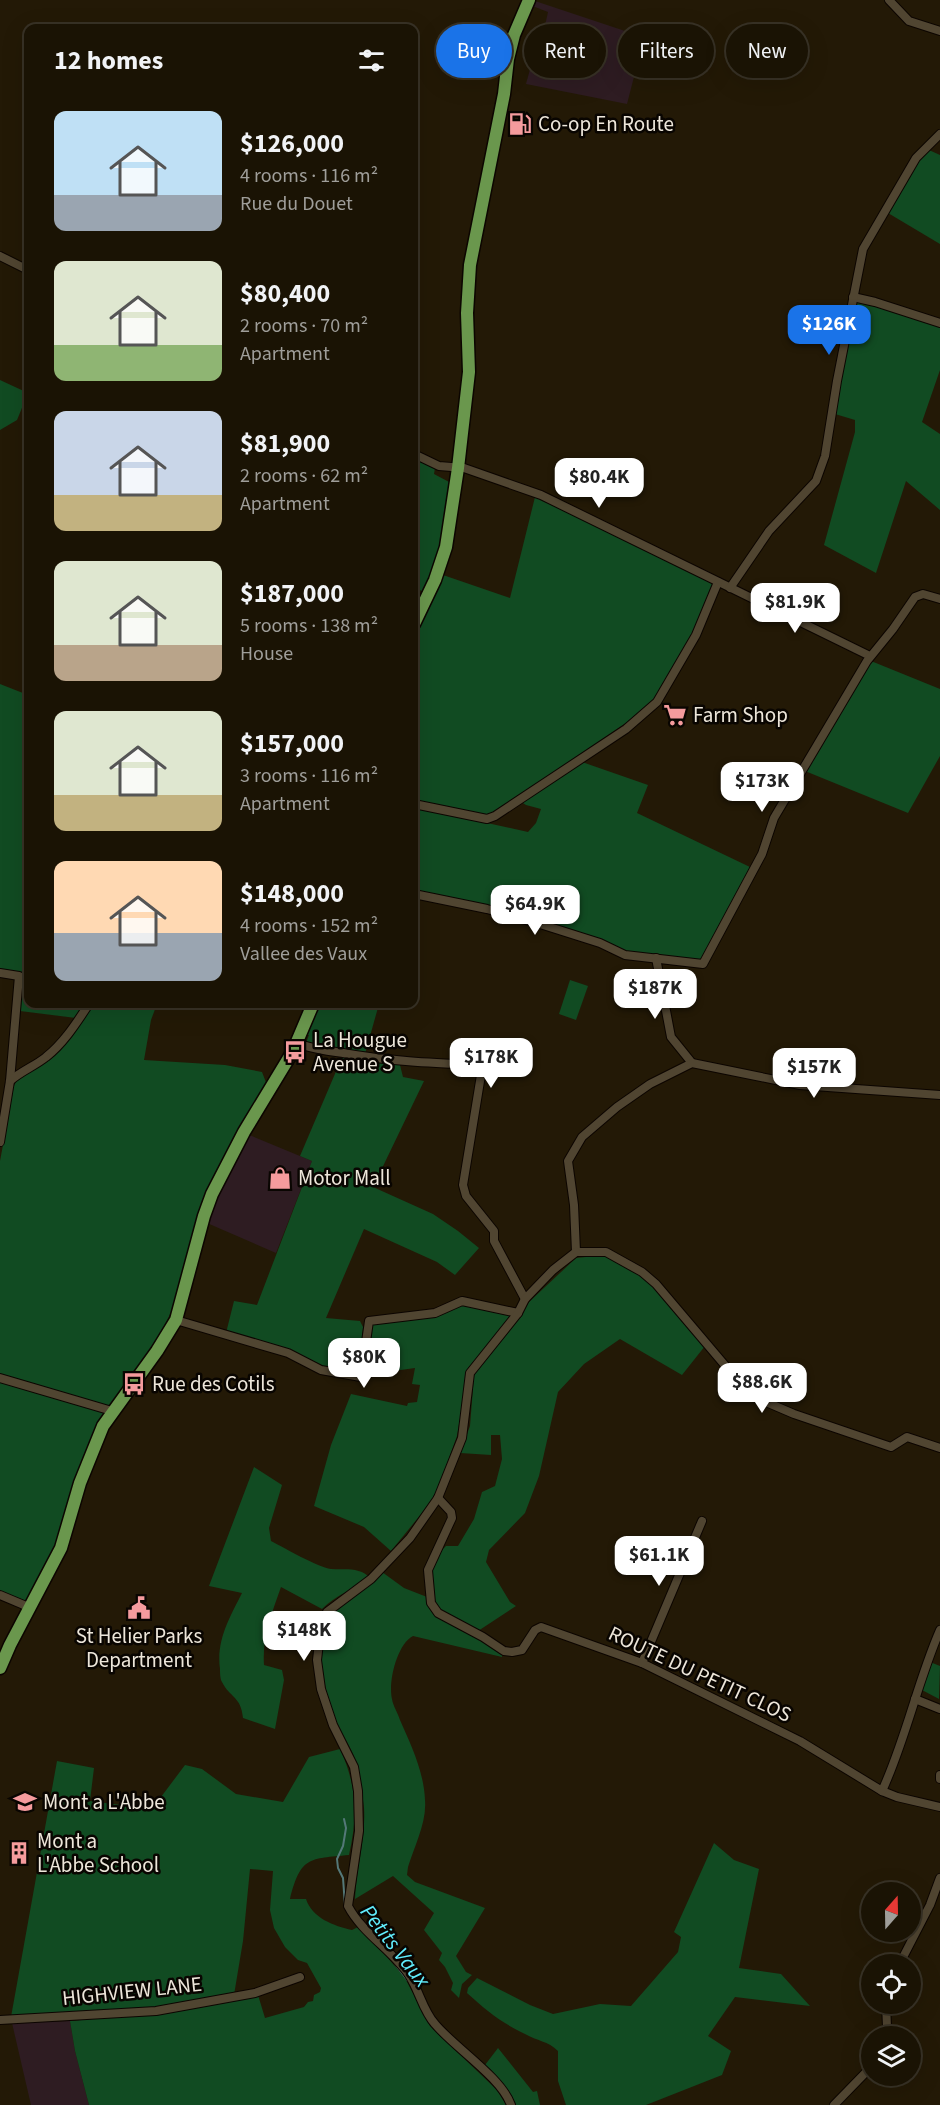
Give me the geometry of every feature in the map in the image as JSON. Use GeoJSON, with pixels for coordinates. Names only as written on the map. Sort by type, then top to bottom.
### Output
{"type":"FeatureCollection","features":[{"type":"Feature","properties":{"kind":"main road"},"geometry":{"type":"LineString","coordinates":[[418,615],[442,563],[458,468],[469,372],[467,313],[470,265],[502,105],[508,59],[514,35],[529,0]]}},
{"type":"Feature","properties":{"kind":"main road"},"geometry":{"type":"LineString","coordinates":[[0,1668],[61,1548],[94,1445],[112,1411],[157,1351],[176,1320],[212,1194],[244,1132],[297,1043],[311,1008]]}},
{"type":"Feature","properties":{"kind":"street"},"geometry":{"type":"LineString","coordinates":[[889,0],[909,21],[940,31]]}},
{"type":"Feature","properties":{"kind":"street"},"geometry":{"type":"LineString","coordinates":[[730,588],[770,531],[816,481],[825,456],[863,249],[916,158],[940,134]]}},
{"type":"Feature","properties":{"kind":"street"},"geometry":{"type":"LineString","coordinates":[[0,256],[24,268]]}},
{"type":"Feature","properties":{"kind":"street"},"geometry":{"type":"LineString","coordinates":[[853,297],[940,324]]}},
{"type":"Feature","properties":{"kind":"street"},"geometry":{"type":"LineString","coordinates":[[418,456],[440,466],[464,468],[541,495],[870,656]]}},
{"type":"Feature","properties":{"kind":"street"},"geometry":{"type":"LineString","coordinates":[[418,805],[487,819],[495,816],[626,729],[657,702],[696,635],[718,582]]}},
{"type":"Feature","properties":{"kind":"street"},"geometry":{"type":"LineString","coordinates":[[418,895],[487,909],[540,924],[600,943],[625,955],[703,964],[762,854],[774,818],[870,656],[893,629],[915,597],[923,594],[933,595],[940,599]]}},
{"type":"Feature","properties":{"kind":"street"},"geometry":{"type":"LineString","coordinates":[[656,958],[671,1037],[692,1063]]}},
{"type":"Feature","properties":{"kind":"street"},"geometry":{"type":"LineString","coordinates":[[0,973],[19,976],[10,1081],[0,1142]]}},
{"type":"Feature","properties":{"kind":"street"},"geometry":{"type":"LineString","coordinates":[[10,1081],[20,1072],[47,1057],[86,1008]]}},
{"type":"Feature","properties":{"kind":"street"},"geometry":{"type":"LineString","coordinates":[[297,1043],[310,1048],[364,1057],[475,1065],[482,1069],[463,1185],[466,1196],[494,1231],[494,1241],[525,1299]]}},
{"type":"Feature","properties":{"kind":"street"},"geometry":{"type":"LineString","coordinates":[[576,1252],[574,1205],[568,1161],[582,1137],[650,1083],[692,1063],[800,1085],[940,1095]]}},
{"type":"Feature","properties":{"kind":"street"},"geometry":{"type":"LineString","coordinates":[[511,2105],[501,2087],[434,2023],[409,1976],[353,1916],[348,1906],[359,1831],[358,1791],[354,1767],[333,1725],[321,1689],[317,1660],[321,1626],[327,1612],[371,1579],[410,1538],[438,1498],[462,1438],[470,1373],[518,1313],[525,1299],[553,1270],[576,1252],[606,1252],[642,1272],[656,1284],[734,1376],[766,1402],[794,1414],[891,1447],[907,1437],[940,1448]]}},
{"type":"Feature","properties":{"kind":"street"},"geometry":{"type":"LineString","coordinates":[[176,1320],[288,1353],[321,1370],[361,1377],[369,1321],[435,1313],[462,1301],[518,1313]]}},
{"type":"Feature","properties":{"kind":"street"},"geometry":{"type":"LineString","coordinates":[[0,1378],[112,1411]]}},
{"type":"Feature","properties":{"kind":"street","name":"ROUTE DU PETIT CLOS"},"geometry":{"type":"LineString","coordinates":[[438,1498],[452,1512],[452,1518],[428,1570],[431,1603],[438,1613],[504,1651],[522,1650],[535,1630],[541,1627],[642,1663],[800,1741],[882,1791],[940,1807]]}},
{"type":"Feature","properties":{"kind":"street"},"geometry":{"type":"LineString","coordinates":[[642,1663],[702,1521]]}},
{"type":"Feature","properties":{"kind":"street"},"geometry":{"type":"LineString","coordinates":[[0,1595],[31,1608]]}},
{"type":"Feature","properties":{"kind":"street"},"geometry":{"type":"LineString","coordinates":[[882,1791],[893,1767],[928,1659],[940,1630]]}},
{"type":"Feature","properties":{"kind":"street"},"geometry":{"type":"LineString","coordinates":[[915,1699],[940,1709]]}},
{"type":"Feature","properties":{"kind":"street"},"geometry":{"type":"LineString","coordinates":[[906,1954],[930,1905],[940,1878]]}},
{"type":"Feature","properties":{"kind":"street","name":"HIGHVIEW LANE"},"geometry":{"type":"LineString","coordinates":[[0,2020],[156,2011],[255,1993],[300,1977]]}},
{"type":"Feature","properties":{"kind":"street"},"geometry":{"type":"LineString","coordinates":[[834,2105],[861,2077]]}},
{"type":"Feature","properties":{"kind":"shaded area"},"geometry":{"type":"Polygon","coordinates":[[[535,1],[604,24],[545,24],[548,12],[535,7],[531,8],[535,1]]]}},
{"type":"Feature","properties":{"kind":"shaded area"},"geometry":{"type":"Polygon","coordinates":[[[606,25],[618,29],[618,78],[634,78],[627,104],[526,84],[528,78],[606,78],[606,25]]]}},
{"type":"Feature","properties":{"kind":"shaded area","name":"Motor Mall"},"geometry":{"type":"Polygon","coordinates":[[[247,1134],[312,1161],[276,1253],[207,1223],[225,1177],[247,1134]]]}},
{"type":"Feature","properties":{"kind":"shaded area"},"geometry":{"type":"Polygon","coordinates":[[[70,2021],[89,2105],[31,2105],[12,2023],[70,2021]]]}},
{"type":"Feature","properties":{"kind":"green space"},"geometry":{"type":"Polygon","coordinates":[[[929,150],[940,155],[940,244],[888,213],[921,158],[929,150]]]}},
{"type":"Feature","properties":{"kind":"green space"},"geometry":{"type":"Polygon","coordinates":[[[856,301],[898,312],[940,327],[940,370],[922,422],[940,434],[940,510],[906,481],[876,573],[824,545],[855,432],[855,420],[835,414],[840,376],[856,301]]]}},
{"type":"Feature","properties":{"kind":"green space"},"geometry":{"type":"Polygon","coordinates":[[[0,380],[24,391],[24,403],[17,420],[0,430],[0,380]]]}},
{"type":"Feature","properties":{"kind":"green space"},"geometry":{"type":"Polygon","coordinates":[[[418,461],[435,468],[434,474],[451,483],[437,568],[423,592],[418,589],[418,461]]]}},
{"type":"Feature","properties":{"kind":"green space"},"geometry":{"type":"Polygon","coordinates":[[[535,497],[713,583],[698,625],[656,697],[642,712],[493,813],[481,815],[418,802],[418,628],[443,575],[510,598],[535,497]]]}},
{"type":"Feature","properties":{"kind":"green space"},"geometry":{"type":"Polygon","coordinates":[[[871,661],[940,689],[940,756],[908,813],[805,771],[871,661]]]}},
{"type":"Feature","properties":{"kind":"green space"},"geometry":{"type":"Polygon","coordinates":[[[0,684],[24,693],[24,1008],[83,1008],[76,1018],[20,1011],[23,973],[0,969],[0,684]]]}},
{"type":"Feature","properties":{"kind":"green space"},"geometry":{"type":"Polygon","coordinates":[[[582,762],[648,785],[637,813],[750,867],[701,960],[626,953],[499,909],[418,892],[418,808],[528,832],[536,823],[541,809],[520,801],[582,762]]]}},
{"type":"Feature","properties":{"kind":"green space"},"geometry":{"type":"Polygon","coordinates":[[[570,980],[588,986],[576,1020],[559,1014],[570,980]]]}},
{"type":"Feature","properties":{"kind":"green space"},"geometry":{"type":"Polygon","coordinates":[[[90,1008],[156,1008],[151,1020],[144,1060],[225,1065],[262,1072],[267,1085],[242,1123],[206,1195],[173,1308],[156,1343],[105,1414],[53,1551],[28,1602],[0,1591],[0,1161],[14,1086],[21,1077],[47,1061],[69,1039],[90,1008]]]}},
{"type":"Feature","properties":{"kind":"green space"},"geometry":{"type":"Polygon","coordinates":[[[314,1008],[378,1008],[365,1054],[306,1043],[309,1035],[305,1034],[314,1008]]]}},
{"type":"Feature","properties":{"kind":"green space"},"geometry":{"type":"Polygon","coordinates":[[[343,1055],[371,1062],[400,1065],[403,1077],[424,1081],[373,1187],[433,1214],[479,1248],[455,1275],[437,1262],[364,1229],[326,1318],[360,1321],[363,1327],[359,1370],[353,1371],[316,1366],[286,1348],[226,1333],[234,1301],[257,1305],[312,1161],[300,1156],[343,1055]]]}},
{"type":"Feature","properties":{"kind":"green space"},"geometry":{"type":"Polygon","coordinates":[[[605,1255],[640,1274],[705,1346],[682,1375],[620,1339],[584,1364],[558,1392],[539,1476],[525,1513],[489,1550],[486,1562],[510,1602],[516,1606],[478,1631],[439,1611],[434,1603],[431,1570],[438,1554],[446,1546],[458,1546],[474,1519],[482,1492],[495,1486],[502,1459],[500,1435],[491,1435],[491,1455],[460,1453],[470,1426],[474,1375],[521,1317],[529,1302],[576,1258],[605,1255]]]}},
{"type":"Feature","properties":{"kind":"green space"},"geometry":{"type":"Polygon","coordinates":[[[462,1304],[513,1314],[468,1371],[457,1436],[435,1497],[391,1551],[364,1527],[314,1506],[331,1445],[351,1394],[407,1406],[408,1403],[417,1402],[420,1385],[412,1384],[415,1368],[365,1375],[371,1323],[462,1304]]]}},
{"type":"Feature","properties":{"kind":"green space"},"geometry":{"type":"Polygon","coordinates":[[[254,1467],[282,1485],[269,1528],[271,1541],[325,1568],[355,1570],[368,1576],[322,1609],[281,1587],[268,1625],[264,1655],[264,1665],[282,1670],[284,1680],[275,1729],[243,1718],[238,1701],[221,1681],[219,1658],[222,1639],[242,1593],[209,1586],[254,1467]]]}},
{"type":"Feature","properties":{"kind":"green space"},"geometry":{"type":"Polygon","coordinates":[[[382,1572],[404,1588],[427,1597],[427,1604],[436,1617],[481,1639],[502,1653],[502,1657],[413,1636],[407,1640],[398,1655],[391,1683],[393,1702],[416,1759],[425,1800],[422,1826],[407,1875],[415,1882],[485,1908],[456,1956],[466,1972],[472,1975],[462,1984],[459,1998],[451,1990],[453,1983],[439,1960],[442,1953],[424,1930],[434,1913],[393,1876],[355,1899],[364,1831],[364,1808],[355,1759],[337,1723],[327,1693],[322,1667],[323,1641],[326,1628],[335,1611],[382,1572]]]}},
{"type":"Feature","properties":{"kind":"green space"},"geometry":{"type":"Polygon","coordinates":[[[930,1662],[940,1666],[939,1699],[922,1690],[930,1662]]]}},
{"type":"Feature","properties":{"kind":"green space"},"geometry":{"type":"Polygon","coordinates":[[[340,1749],[353,1788],[355,1814],[349,1855],[309,1862],[298,1875],[290,1899],[306,1899],[313,1911],[324,1920],[352,1930],[358,1927],[376,1944],[405,1978],[430,2026],[497,2090],[506,2105],[89,2105],[70,2021],[159,2013],[258,1995],[265,2018],[304,2007],[308,2002],[313,2001],[314,1995],[320,1992],[321,1988],[307,1963],[298,1960],[285,1947],[274,1928],[270,1910],[273,1871],[250,1869],[243,1941],[234,1995],[159,2008],[11,2017],[57,1761],[94,1768],[90,1801],[152,1809],[185,1765],[202,1769],[236,1794],[283,1802],[309,1757],[340,1749]]]}},
{"type":"Feature","properties":{"kind":"green space"},"geometry":{"type":"Polygon","coordinates":[[[714,1843],[734,1860],[759,1869],[739,1968],[781,1974],[810,2006],[735,1997],[708,2036],[731,2051],[722,2075],[646,2105],[566,2105],[558,2081],[558,2051],[494,2016],[467,1993],[468,1988],[477,1978],[553,2014],[600,2004],[631,2006],[678,1952],[681,1937],[674,1932],[714,1843]]]}},
{"type":"Feature","properties":{"kind":"green space"},"geometry":{"type":"Polygon","coordinates":[[[498,2048],[533,2092],[537,2091],[540,2105],[515,2105],[504,2086],[485,2065],[498,2048]]]}},
{"type":"Feature","properties":{"kind":"waterway","name":"Petits Vaux"},"geometry":{"type":"LineString","coordinates":[[344,1819],[346,1828],[343,1846],[337,1859],[343,1878],[345,1906]]}},
{"type":"Feature","properties":{"kind":"waterway","name":"Petits Vaux"},"geometry":{"type":"LineString","coordinates":[[395,1964],[408,1981]]}},
{"type":"Feature","properties":{"kind":"place","name":"Co-op En Route"},"geometry":{"type":"Point","coordinates":[520,124]}},
{"type":"Feature","properties":{"kind":"place","name":"Farm Shop"},"geometry":{"type":"Point","coordinates":[675,715]}},
{"type":"Feature","properties":{"kind":"place","name":"La Hougue Avenue S"},"geometry":{"type":"Point","coordinates":[295,1052]}},
{"type":"Feature","properties":{"kind":"place","name":"Motor Mall"},"geometry":{"type":"Point","coordinates":[280,1178]}},
{"type":"Feature","properties":{"kind":"place","name":"Rue des Cotils"},"geometry":{"type":"Point","coordinates":[134,1384]}},
{"type":"Feature","properties":{"kind":"place","name":"St Helier Parks Department"},"geometry":{"type":"Point","coordinates":[139,1608]}},
{"type":"Feature","properties":{"kind":"place","name":"Mont a L'Abbe"},"geometry":{"type":"Point","coordinates":[25,1802]}},
{"type":"Feature","properties":{"kind":"place","name":"Mont a L'Abbe School"},"geometry":{"type":"Point","coordinates":[19,1853]}}]}
